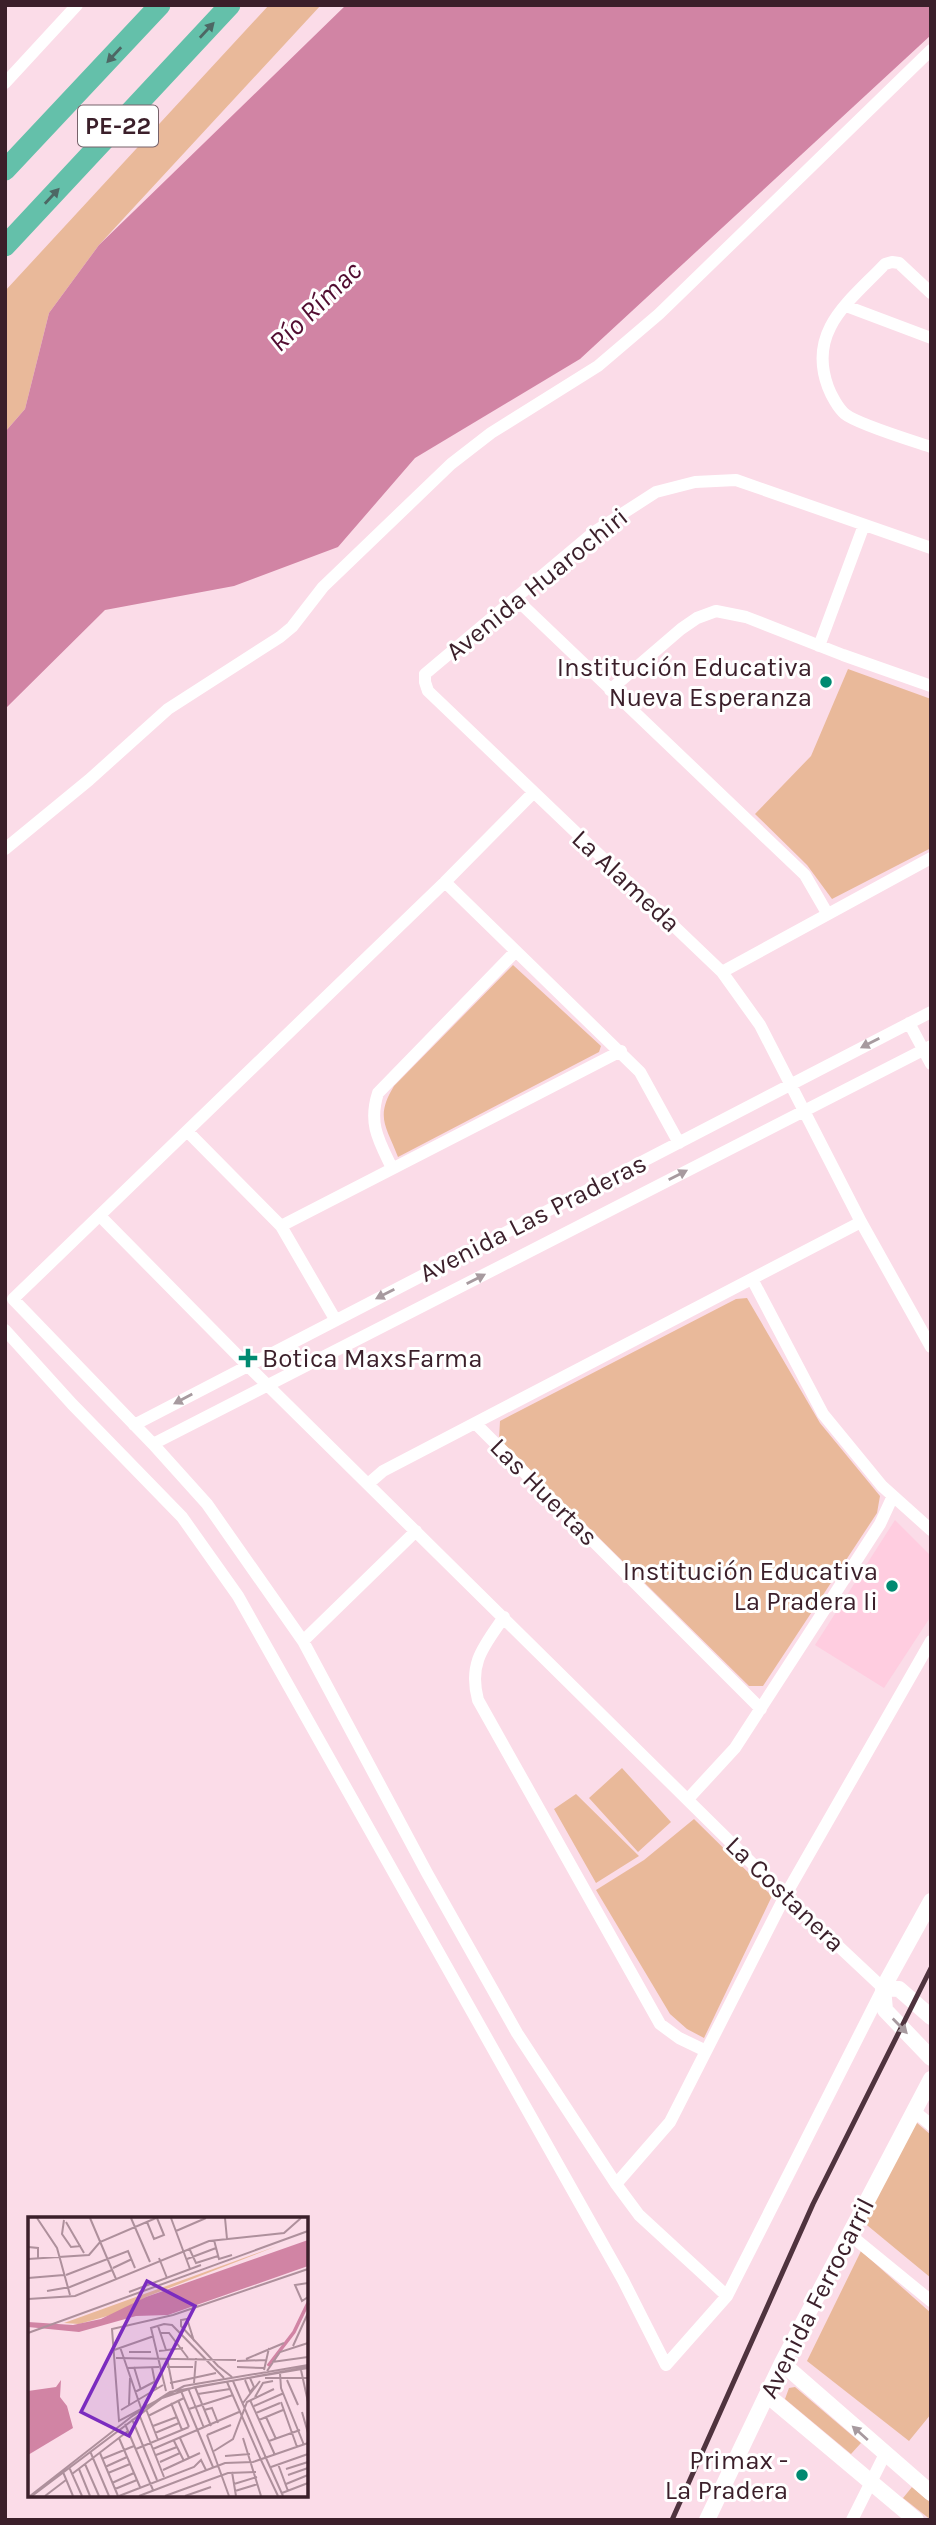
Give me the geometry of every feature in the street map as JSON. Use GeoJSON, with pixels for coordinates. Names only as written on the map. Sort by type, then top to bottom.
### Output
{"type":"FeatureCollection","features":[{"type":"Feature","properties":{"kind":"highway","name":"PE-22"},"geometry":{"type":"LineString","coordinates":[[5,170],[160,5]]}},
{"type":"Feature","properties":{"kind":"highway","name":"PE-22"},"geometry":{"type":"LineString","coordinates":[[5,246],[230,5]]}},
{"type":"Feature","properties":{"kind":"street"},"geometry":{"type":"LineString","coordinates":[[5,83],[78,5]]}},
{"type":"Feature","properties":{"kind":"street"},"geometry":{"type":"LineString","coordinates":[[5,849],[169,709],[280,638],[323,587],[451,464],[491,433],[598,366],[659,314],[931,50]]}},
{"type":"Feature","properties":{"kind":"street"},"geometry":{"type":"LineString","coordinates":[[931,293],[899,263],[892,261],[886,264],[846,306],[826,332],[822,351],[823,372],[831,395],[845,414],[931,447]]}},
{"type":"Feature","properties":{"kind":"street"},"geometry":{"type":"LineString","coordinates":[[846,306],[931,338]]}},
{"type":"Feature","properties":{"kind":"street","name":"Avenida Huarochiri"},"geometry":{"type":"LineString","coordinates":[[425,674],[594,532],[656,492],[695,482],[736,480],[931,548]]}},
{"type":"Feature","properties":{"kind":"street"},"geometry":{"type":"LineString","coordinates":[[819,646],[864,525]]}},
{"type":"Feature","properties":{"kind":"street"},"geometry":{"type":"LineString","coordinates":[[515,598],[806,875],[827,913]]}},
{"type":"Feature","properties":{"kind":"street"},"geometry":{"type":"LineString","coordinates":[[610,690],[681,629],[697,618],[716,611],[746,617],[931,687]]}},
{"type":"Feature","properties":{"kind":"street","name":"La Alameda"},"geometry":{"type":"LineString","coordinates":[[425,674],[428,691],[722,972],[760,1025],[861,1222],[931,1347]]}},
{"type":"Feature","properties":{"kind":"street"},"geometry":{"type":"LineString","coordinates":[[533,793],[446,882],[13,1299],[207,1504],[303,1641],[427,1873],[517,2033],[616,2184],[639,2215],[727,2295]]}},
{"type":"Feature","properties":{"kind":"street"},"geometry":{"type":"LineString","coordinates":[[722,972],[931,858]]}},
{"type":"Feature","properties":{"kind":"street"},"geometry":{"type":"LineString","coordinates":[[446,882],[640,1072],[680,1143]]}},
{"type":"Feature","properties":{"kind":"street"},"geometry":{"type":"LineString","coordinates":[[393,1168],[373,1121],[378,1093],[515,951]]}},
{"type":"Feature","properties":{"kind":"street","name":"Avenida Las Praderas"},"geometry":{"type":"LineString","coordinates":[[134,1425],[931,1012]]}},
{"type":"Feature","properties":{"kind":"street"},"geometry":{"type":"LineString","coordinates":[[909,1023],[927,1048],[931,1064]]}},
{"type":"Feature","properties":{"kind":"street","name":"Avenida Las Praderas"},"geometry":{"type":"LineString","coordinates":[[153,1444],[927,1048]]}},
{"type":"Feature","properties":{"kind":"street"},"geometry":{"type":"LineString","coordinates":[[281,1226],[621,1051]]}},
{"type":"Feature","properties":{"kind":"street"},"geometry":{"type":"LineString","coordinates":[[187,1131],[281,1226],[335,1319]]}},
{"type":"Feature","properties":{"kind":"street","name":"La Costanera"},"geometry":{"type":"LineString","coordinates":[[100,1216],[268,1386],[785,1896],[883,1988],[899,1989],[931,2017]]}},
{"type":"Feature","properties":{"kind":"street"},"geometry":{"type":"LineString","coordinates":[[368,1484],[383,1471],[861,1222]]}},
{"type":"Feature","properties":{"kind":"street"},"geometry":{"type":"LineString","coordinates":[[752,1279],[823,1414],[892,1498],[931,1530]]}},
{"type":"Feature","properties":{"kind":"street"},"geometry":{"type":"LineString","coordinates":[[5,1331],[182,1517],[238,1596],[623,2280],[666,2365],[727,2295],[883,1988],[931,1901]]}},
{"type":"Feature","properties":{"kind":"street","name":"Las Huertas"},"geometry":{"type":"LineString","coordinates":[[475,1423],[761,1709]]}},
{"type":"Feature","properties":{"kind":"street"},"geometry":{"type":"LineString","coordinates":[[688,1799],[735,1748],[880,1524],[892,1498]]}},
{"type":"Feature","properties":{"kind":"street"},"geometry":{"type":"LineString","coordinates":[[303,1641],[416,1531]]}},
{"type":"Feature","properties":{"kind":"street"},"geometry":{"type":"LineString","coordinates":[[504,1617],[484,1645],[474,1668],[474,1685],[478,1700],[660,2024],[680,2038],[706,2050]]}},
{"type":"Feature","properties":{"kind":"street"},"geometry":{"type":"LineString","coordinates":[[616,2184],[670,2122],[785,1896],[931,1641]]}},
{"type":"Feature","properties":{"kind":"street","name":"La Costanera"},"geometry":{"type":"LineString","coordinates":[[883,1988],[885,2010],[931,2058]]}},
{"type":"Feature","properties":{"kind":"street","name":"Avenida Ferrocarril"},"geometry":{"type":"LineString","coordinates":[[707,2520],[782,2363],[931,2079]]}},
{"type":"Feature","properties":{"kind":"street"},"geometry":{"type":"LineString","coordinates":[[914,2111],[931,2125]]}},
{"type":"Feature","properties":{"kind":"street"},"geometry":{"type":"LineString","coordinates":[[849,2234],[931,2301]]}},
{"type":"Feature","properties":{"kind":"street"},"geometry":{"type":"LineString","coordinates":[[782,2363],[931,2493]]}},
{"type":"Feature","properties":{"kind":"street"},"geometry":{"type":"LineString","coordinates":[[767,2395],[916,2520]]}},
{"type":"Feature","properties":{"kind":"street"},"geometry":{"type":"LineString","coordinates":[[852,2520],[885,2454]]}},
{"type":"Feature","properties":{"kind":"shaded area"},"geometry":{"type":"Polygon","coordinates":[[[269,5],[321,5],[99,245],[49,313],[25,409],[5,432],[5,291],[269,5]]]}},
{"type":"Feature","properties":{"kind":"shaded area"},"geometry":{"type":"Polygon","coordinates":[[[848,669],[931,699],[931,848],[832,899],[807,865],[755,814],[811,756],[848,669]]]}},
{"type":"Feature","properties":{"kind":"shaded area"},"geometry":{"type":"Polygon","coordinates":[[[513,965],[601,1046],[599,1052],[398,1157],[384,1122],[385,1106],[394,1086],[513,965]]]}},
{"type":"Feature","properties":{"kind":"shaded area"},"geometry":{"type":"Polygon","coordinates":[[[747,1298],[820,1423],[880,1496],[877,1513],[763,1686],[749,1686],[499,1439],[500,1421],[736,1299],[747,1298]]]}},
{"type":"Feature","properties":{"kind":"shaded area","name":"Institución Educativa La Pradera Ii"},"geometry":{"type":"Polygon","coordinates":[[[895,1520],[931,1556],[931,1616],[884,1688],[815,1645],[895,1520]]]}},
{"type":"Feature","properties":{"kind":"shaded area"},"geometry":{"type":"Polygon","coordinates":[[[622,1768],[671,1822],[638,1852],[589,1798],[622,1768]]]}},
{"type":"Feature","properties":{"kind":"shaded area"},"geometry":{"type":"Polygon","coordinates":[[[576,1794],[639,1856],[596,1883],[554,1809],[576,1794]]]}},
{"type":"Feature","properties":{"kind":"shaded area"},"geometry":{"type":"Polygon","coordinates":[[[694,1819],[772,1896],[704,2038],[687,2029],[670,2014],[596,1890],[644,1860],[694,1819]]]}},
{"type":"Feature","properties":{"kind":"shaded area"},"geometry":{"type":"Polygon","coordinates":[[[916,2122],[931,2135],[931,2278],[862,2221],[916,2122]]]}},
{"type":"Feature","properties":{"kind":"shaded area"},"geometry":{"type":"Polygon","coordinates":[[[861,2251],[931,2313],[931,2414],[909,2441],[807,2361],[861,2251]]]}},
{"type":"Feature","properties":{"kind":"shaded area"},"geometry":{"type":"Polygon","coordinates":[[[795,2387],[861,2443],[851,2454],[785,2399],[789,2388],[795,2387]]]}},
{"type":"Feature","properties":{"kind":"shaded area"},"geometry":{"type":"Polygon","coordinates":[[[912,2487],[931,2503],[931,2520],[903,2498],[912,2487]]]}},
{"type":"Feature","properties":{"kind":"water","name":"Río Rímac"},"geometry":{"type":"Polygon","coordinates":[[[346,5],[931,5],[931,35],[580,359],[415,458],[338,547],[234,586],[105,610],[5,709],[5,432],[25,409],[49,313],[99,245],[346,5]]]}},
{"type":"Feature","properties":{"kind":"railway"},"geometry":{"type":"LineString","coordinates":[[672,2520],[813,2204],[931,1968]]}},
{"type":"Feature","properties":{"kind":"place","name":"Institución Educativa Nueva Esperanza"},"geometry":{"type":"Point","coordinates":[826,682]}},
{"type":"Feature","properties":{"kind":"place","name":"Botica MaxsFarma"},"geometry":{"type":"Point","coordinates":[248,1358]}},
{"type":"Feature","properties":{"kind":"place","name":"Institución Educativa La Pradera Ii"},"geometry":{"type":"Point","coordinates":[892,1586]}},
{"type":"Feature","properties":{"kind":"place","name":"Primax - La Pradera"},"geometry":{"type":"Point","coordinates":[802,2475]}}]}
